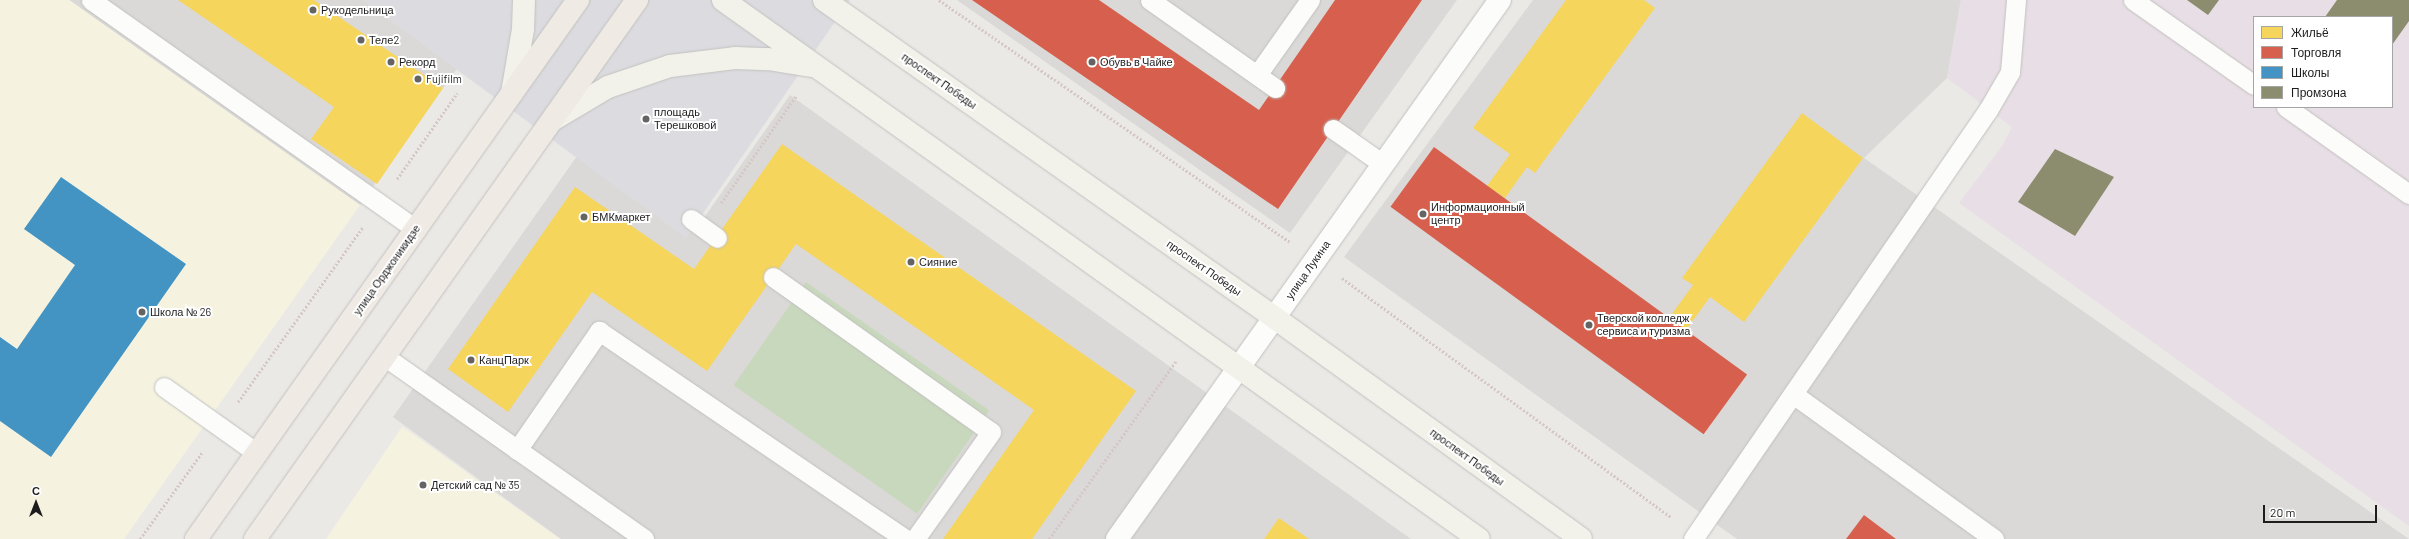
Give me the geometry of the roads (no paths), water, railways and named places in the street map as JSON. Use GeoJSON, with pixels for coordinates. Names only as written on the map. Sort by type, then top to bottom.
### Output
{"type":"FeatureCollection","features":[{"type":"Feature","properties":{"kind":"main road"},"geometry":{"type":"LineString","coordinates":[[512,93],[522,35],[524,0]]}},
{"type":"Feature","properties":{"kind":"main road","name":"улица Орджоникидзе"},"geometry":{"type":"LineString","coordinates":[[196,539],[578,0]]}},
{"type":"Feature","properties":{"kind":"main road"},"geometry":{"type":"LineString","coordinates":[[255,539],[637,0]]}},
{"type":"Feature","properties":{"kind":"main road"},"geometry":{"type":"LineString","coordinates":[[723,0],[1479,539]]}},
{"type":"Feature","properties":{"kind":"main road","name":"проспект Победы"},"geometry":{"type":"LineString","coordinates":[[824,0],[1275,318],[1581,539]]}},
{"type":"Feature","properties":{"kind":"main road"},"geometry":{"type":"LineString","coordinates":[[840,0],[851,19]]}},
{"type":"Feature","properties":{"kind":"main road"},"geometry":{"type":"LineString","coordinates":[[552,120],[608,86],[670,66],[735,58],[768,59],[817,67]]}},
{"type":"Feature","properties":{"kind":"street","name":"улица Лукина"},"geometry":{"type":"LineString","coordinates":[[1117,539],[1500,0]]}},
{"type":"Feature","properties":{"kind":"lane"},"geometry":{"type":"LineString","coordinates":[[91,0],[416,229]]}},
{"type":"Feature","properties":{"kind":"lane"},"geometry":{"type":"LineString","coordinates":[[1150,0],[1275,88]]}},
{"type":"Feature","properties":{"kind":"lane"},"geometry":{"type":"LineString","coordinates":[[1257,75],[1310,0]]}},
{"type":"Feature","properties":{"kind":"lane"},"geometry":{"type":"LineString","coordinates":[[1693,539],[1988,110],[2010,72],[2016,0]]}},
{"type":"Feature","properties":{"kind":"lane"},"geometry":{"type":"LineString","coordinates":[[2133,0],[2253,84]]}},
{"type":"Feature","properties":{"kind":"lane"},"geometry":{"type":"LineString","coordinates":[[2287,108],[2409,194]]}},
{"type":"Feature","properties":{"kind":"lane"},"geometry":{"type":"LineString","coordinates":[[1333,129],[1383,164]]}},
{"type":"Feature","properties":{"kind":"lane"},"geometry":{"type":"LineString","coordinates":[[773,277],[991,432],[915,539]]}},
{"type":"Feature","properties":{"kind":"lane"},"geometry":{"type":"LineString","coordinates":[[517,450],[599,331],[905,539]]}},
{"type":"Feature","properties":{"kind":"lane"},"geometry":{"type":"LineString","coordinates":[[384,356],[644,539]]}},
{"type":"Feature","properties":{"kind":"lane"},"geometry":{"type":"LineString","coordinates":[[164,388],[257,453]]}},
{"type":"Feature","properties":{"kind":"lane"},"geometry":{"type":"LineString","coordinates":[[1793,394],[1994,539]]}},
{"type":"Feature","properties":{"kind":"place","name":"Рукодельница"},"geometry":{"type":"Point","coordinates":[313,10]}},
{"type":"Feature","properties":{"kind":"place","name":"Теле2"},"geometry":{"type":"Point","coordinates":[361,40]}},
{"type":"Feature","properties":{"kind":"place","name":"Рекорд"},"geometry":{"type":"Point","coordinates":[391,62]}},
{"type":"Feature","properties":{"kind":"place","name":"Обувь в Чайке"},"geometry":{"type":"Point","coordinates":[1092,62]}},
{"type":"Feature","properties":{"kind":"place","name":"Fujifilm"},"geometry":{"type":"Point","coordinates":[418,79]}},
{"type":"Feature","properties":{"kind":"place","name":"площадь Терешковой"},"geometry":{"type":"Point","coordinates":[646,119]}},
{"type":"Feature","properties":{"kind":"place","name":"Информационный центр"},"geometry":{"type":"Point","coordinates":[1423,214]}},
{"type":"Feature","properties":{"kind":"place","name":"БМКмаркет"},"geometry":{"type":"Point","coordinates":[584,217]}},
{"type":"Feature","properties":{"kind":"place","name":"Сияние"},"geometry":{"type":"Point","coordinates":[911,262]}},
{"type":"Feature","properties":{"kind":"place","name":"Школа № 26"},"geometry":{"type":"Point","coordinates":[142,312]}},
{"type":"Feature","properties":{"kind":"place","name":"Тверской колледж сервиса и туризма"},"geometry":{"type":"Point","coordinates":[1589,325]}},
{"type":"Feature","properties":{"kind":"place","name":"КанцПарк"},"geometry":{"type":"Point","coordinates":[471,360]}},
{"type":"Feature","properties":{"kind":"place","name":"Детский сад № 35"},"geometry":{"type":"Point","coordinates":[423,485]}}]}
